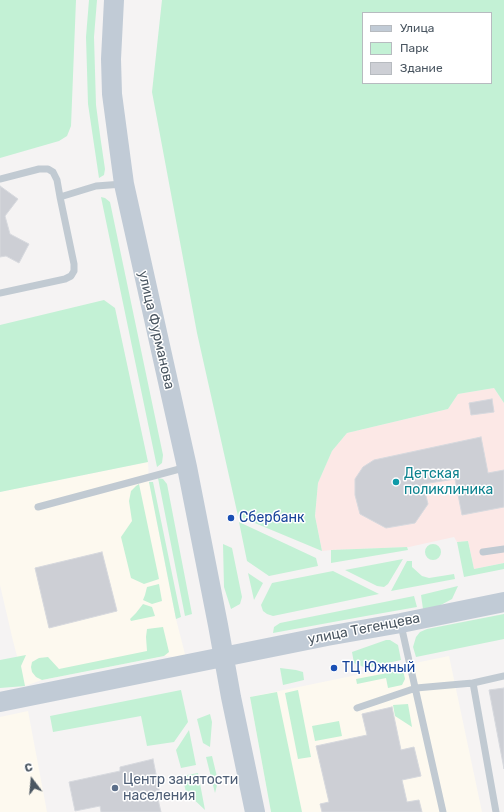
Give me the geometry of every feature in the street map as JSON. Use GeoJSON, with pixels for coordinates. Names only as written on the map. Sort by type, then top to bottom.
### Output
{"type":"FeatureCollection","features":[{"type":"Feature","properties":{"kind":"main road","name":"улица Фурманова"},"geometry":{"type":"LineString","coordinates":[[114,0],[111,59],[112,94],[124,184],[187,467],[231,697],[255,812]]}},
{"type":"Feature","properties":{"kind":"main road","name":"улица Тегенцева"},"geometry":{"type":"LineString","coordinates":[[0,702],[224,656],[504,602]]}},
{"type":"Feature","properties":{"kind":"lane"},"geometry":{"type":"LineString","coordinates":[[0,179],[39,169],[48,169],[53,172],[57,180],[74,264],[74,271],[71,276],[65,279],[0,293]]}},
{"type":"Feature","properties":{"kind":"lane"},"geometry":{"type":"LineString","coordinates":[[60,197],[96,186],[124,184]]}},
{"type":"Feature","properties":{"kind":"lane"},"geometry":{"type":"LineString","coordinates":[[38,507],[187,467]]}},
{"type":"Feature","properties":{"kind":"lane"},"geometry":{"type":"LineString","coordinates":[[483,552],[504,549]]}},
{"type":"Feature","properties":{"kind":"lane"},"geometry":{"type":"LineString","coordinates":[[401,623],[443,812]]}},
{"type":"Feature","properties":{"kind":"lane"},"geometry":{"type":"LineString","coordinates":[[357,708],[416,688],[473,683],[504,676]]}},
{"type":"Feature","properties":{"kind":"lane"},"geometry":{"type":"LineString","coordinates":[[473,683],[496,812]]}},
{"type":"Feature","properties":{"kind":"shaded area"},"geometry":{"type":"Polygon","coordinates":[[[494,388],[504,403],[504,563],[474,569],[468,541],[457,542],[454,537],[409,547],[322,551],[315,516],[318,483],[332,451],[347,433],[448,409],[458,394],[494,388]]]}},
{"type":"Feature","properties":{"kind":"shaded area"},"geometry":{"type":"Polygon","coordinates":[[[148,462],[149,482],[176,619],[186,658],[164,656],[42,680],[25,686],[0,585],[0,492],[148,462]]]}},
{"type":"Feature","properties":{"kind":"shaded area"},"geometry":{"type":"Polygon","coordinates":[[[449,656],[482,812],[271,812],[250,697],[449,656]]]}},
{"type":"Feature","properties":{"kind":"shaded area"},"geometry":{"type":"Polygon","coordinates":[[[28,711],[47,812],[0,812],[0,717],[28,711]]]}},
{"type":"Feature","properties":{"kind":"green space"},"geometry":{"type":"Polygon","coordinates":[[[0,0],[76,0],[71,126],[67,136],[59,141],[0,158],[0,0]]]}},
{"type":"Feature","properties":{"kind":"green space"},"geometry":{"type":"Polygon","coordinates":[[[89,0],[97,0],[94,37],[96,105],[105,169],[104,175],[99,178],[88,104],[86,37],[89,0]]]}},
{"type":"Feature","properties":{"kind":"green space"},"geometry":{"type":"Polygon","coordinates":[[[162,0],[504,0],[504,403],[494,388],[458,394],[448,409],[347,433],[332,451],[318,483],[315,516],[322,551],[238,516],[197,333],[152,92],[162,0]]]}},
{"type":"Feature","properties":{"kind":"green space"},"geometry":{"type":"Polygon","coordinates":[[[101,197],[110,202],[163,455],[162,463],[157,467],[101,197]]]}},
{"type":"Feature","properties":{"kind":"green space"},"geometry":{"type":"Polygon","coordinates":[[[104,300],[115,308],[148,462],[0,492],[0,325],[104,300]]]}},
{"type":"Feature","properties":{"kind":"green space"},"geometry":{"type":"Polygon","coordinates":[[[158,478],[163,479],[167,484],[192,614],[185,616],[158,478]]]}},
{"type":"Feature","properties":{"kind":"green space"},"geometry":{"type":"Polygon","coordinates":[[[149,482],[153,482],[181,617],[176,619],[149,482]]]}},
{"type":"Feature","properties":{"kind":"green space"},"geometry":{"type":"Polygon","coordinates":[[[139,484],[159,579],[144,584],[131,578],[121,537],[132,521],[129,501],[131,491],[139,484]]]}},
{"type":"Feature","properties":{"kind":"green space"},"geometry":{"type":"Polygon","coordinates":[[[239,522],[316,558],[318,566],[269,576],[247,561],[239,522]]]}},
{"type":"Feature","properties":{"kind":"green space"},"geometry":{"type":"Polygon","coordinates":[[[468,541],[474,569],[504,563],[504,569],[464,577],[457,542],[468,541]]]}},
{"type":"Feature","properties":{"kind":"green space"},"geometry":{"type":"Polygon","coordinates":[[[223,544],[232,548],[242,597],[240,604],[231,609],[224,587],[223,544]]]}},
{"type":"Feature","properties":{"kind":"green space"},"geometry":{"type":"Polygon","coordinates":[[[430,544],[436,544],[441,549],[439,558],[436,560],[430,560],[425,555],[425,549],[430,544]]]}},
{"type":"Feature","properties":{"kind":"green space"},"geometry":{"type":"Polygon","coordinates":[[[407,547],[408,550],[331,563],[331,550],[407,547]]]}},
{"type":"Feature","properties":{"kind":"green space"},"geometry":{"type":"Polygon","coordinates":[[[403,559],[388,584],[384,587],[377,586],[345,570],[403,559]]]}},
{"type":"Feature","properties":{"kind":"green space"},"geometry":{"type":"Polygon","coordinates":[[[407,561],[412,561],[412,567],[422,576],[429,578],[454,574],[455,579],[391,591],[407,561]]]}},
{"type":"Feature","properties":{"kind":"green space"},"geometry":{"type":"Polygon","coordinates":[[[333,571],[379,594],[273,616],[263,611],[261,605],[272,583],[333,571]]]}},
{"type":"Feature","properties":{"kind":"green space"},"geometry":{"type":"Polygon","coordinates":[[[248,573],[263,583],[254,600],[248,573]]]}},
{"type":"Feature","properties":{"kind":"green space"},"geometry":{"type":"Polygon","coordinates":[[[159,584],[162,601],[152,604],[143,600],[147,587],[159,584]]]}},
{"type":"Feature","properties":{"kind":"green space"},"geometry":{"type":"Polygon","coordinates":[[[458,586],[452,599],[439,606],[423,609],[421,595],[458,586]]]}},
{"type":"Feature","properties":{"kind":"green space"},"geometry":{"type":"Polygon","coordinates":[[[414,596],[417,607],[273,633],[274,627],[280,623],[414,596]]]}},
{"type":"Feature","properties":{"kind":"green space"},"geometry":{"type":"Polygon","coordinates":[[[143,604],[152,607],[155,616],[131,621],[130,619],[143,604]]]}},
{"type":"Feature","properties":{"kind":"green space"},"geometry":{"type":"Polygon","coordinates":[[[504,614],[504,639],[416,657],[413,647],[416,637],[420,632],[427,629],[504,614]]]}},
{"type":"Feature","properties":{"kind":"green space"},"geometry":{"type":"Polygon","coordinates":[[[163,627],[169,652],[164,656],[42,680],[36,677],[32,672],[32,662],[39,658],[48,657],[59,669],[147,651],[147,629],[163,627]]]}},
{"type":"Feature","properties":{"kind":"green space"},"geometry":{"type":"Polygon","coordinates":[[[386,640],[390,640],[398,645],[401,660],[366,668],[354,663],[352,652],[386,640]]]}},
{"type":"Feature","properties":{"kind":"green space"},"geometry":{"type":"Polygon","coordinates":[[[26,655],[21,666],[25,686],[0,688],[0,660],[26,655]]]}},
{"type":"Feature","properties":{"kind":"green space"},"geometry":{"type":"Polygon","coordinates":[[[280,668],[303,672],[304,680],[283,685],[280,668]]]}},
{"type":"Feature","properties":{"kind":"green space"},"geometry":{"type":"Polygon","coordinates":[[[403,670],[405,679],[402,685],[388,688],[386,678],[357,684],[356,679],[403,670]]]}},
{"type":"Feature","properties":{"kind":"green space"},"geometry":{"type":"Polygon","coordinates":[[[181,690],[188,722],[174,742],[147,746],[141,716],[53,732],[50,716],[181,690]]]}},
{"type":"Feature","properties":{"kind":"green space"},"geometry":{"type":"Polygon","coordinates":[[[298,690],[311,757],[298,759],[285,693],[298,690]]]}},
{"type":"Feature","properties":{"kind":"green space"},"geometry":{"type":"Polygon","coordinates":[[[277,692],[302,812],[271,812],[250,697],[277,692]]]}},
{"type":"Feature","properties":{"kind":"green space"},"geometry":{"type":"Polygon","coordinates":[[[408,704],[412,727],[395,716],[393,705],[408,704]]]}},
{"type":"Feature","properties":{"kind":"green space"},"geometry":{"type":"Polygon","coordinates":[[[210,714],[212,722],[210,747],[203,743],[197,719],[210,714]]]}},
{"type":"Feature","properties":{"kind":"green space"},"geometry":{"type":"Polygon","coordinates":[[[339,721],[342,736],[315,741],[312,726],[339,721]]]}},
{"type":"Feature","properties":{"kind":"green space"},"geometry":{"type":"Polygon","coordinates":[[[189,730],[196,765],[181,768],[176,750],[189,730]]]}},
{"type":"Feature","properties":{"kind":"green space"},"geometry":{"type":"Polygon","coordinates":[[[212,756],[218,781],[215,793],[206,757],[212,756]]]}},
{"type":"Feature","properties":{"kind":"green space"},"geometry":{"type":"Polygon","coordinates":[[[198,773],[205,810],[186,792],[182,776],[198,773]]]}},
{"type":"Feature","properties":{"kind":"building"},"geometry":{"type":"Polygon","coordinates":[[[0,186],[18,199],[5,216],[10,234],[29,244],[19,263],[6,256],[0,257],[0,186]]]}},
{"type":"Feature","properties":{"kind":"building"},"geometry":{"type":"Polygon","coordinates":[[[492,399],[494,412],[471,415],[469,403],[492,399]]]}},
{"type":"Feature","properties":{"kind":"building","name":"Детская поликлиника"},"geometry":{"type":"Polygon","coordinates":[[[481,437],[488,473],[504,470],[504,507],[462,515],[455,479],[423,484],[428,504],[415,523],[386,528],[360,514],[355,495],[355,479],[363,467],[374,460],[481,437]]]}},
{"type":"Feature","properties":{"kind":"building"},"geometry":{"type":"Polygon","coordinates":[[[102,552],[117,611],[49,628],[35,568],[102,552]]]}},
{"type":"Feature","properties":{"kind":"building"},"geometry":{"type":"Polygon","coordinates":[[[504,688],[504,769],[489,690],[504,688]]]}},
{"type":"Feature","properties":{"kind":"building"},"geometry":{"type":"Polygon","coordinates":[[[392,707],[401,750],[414,747],[421,776],[402,780],[407,802],[419,800],[422,812],[322,812],[320,804],[329,802],[316,746],[367,735],[362,714],[392,707]]]}},
{"type":"Feature","properties":{"kind":"building","name":"Центр занятости населения"},"geometry":{"type":"Polygon","coordinates":[[[153,759],[160,794],[157,795],[161,812],[101,812],[100,806],[75,811],[69,782],[120,771],[120,767],[153,759]]]}},
{"type":"Feature","properties":{"kind":"place","name":"Детская поликлиника"},"geometry":{"type":"Point","coordinates":[396,482]}},
{"type":"Feature","properties":{"kind":"place","name":"Сбербанк"},"geometry":{"type":"Point","coordinates":[231,518]}},
{"type":"Feature","properties":{"kind":"place","name":"ТЦ Южный"},"geometry":{"type":"Point","coordinates":[334,668]}},
{"type":"Feature","properties":{"kind":"place","name":"Центр занятости населения"},"geometry":{"type":"Point","coordinates":[115,788]}}]}
